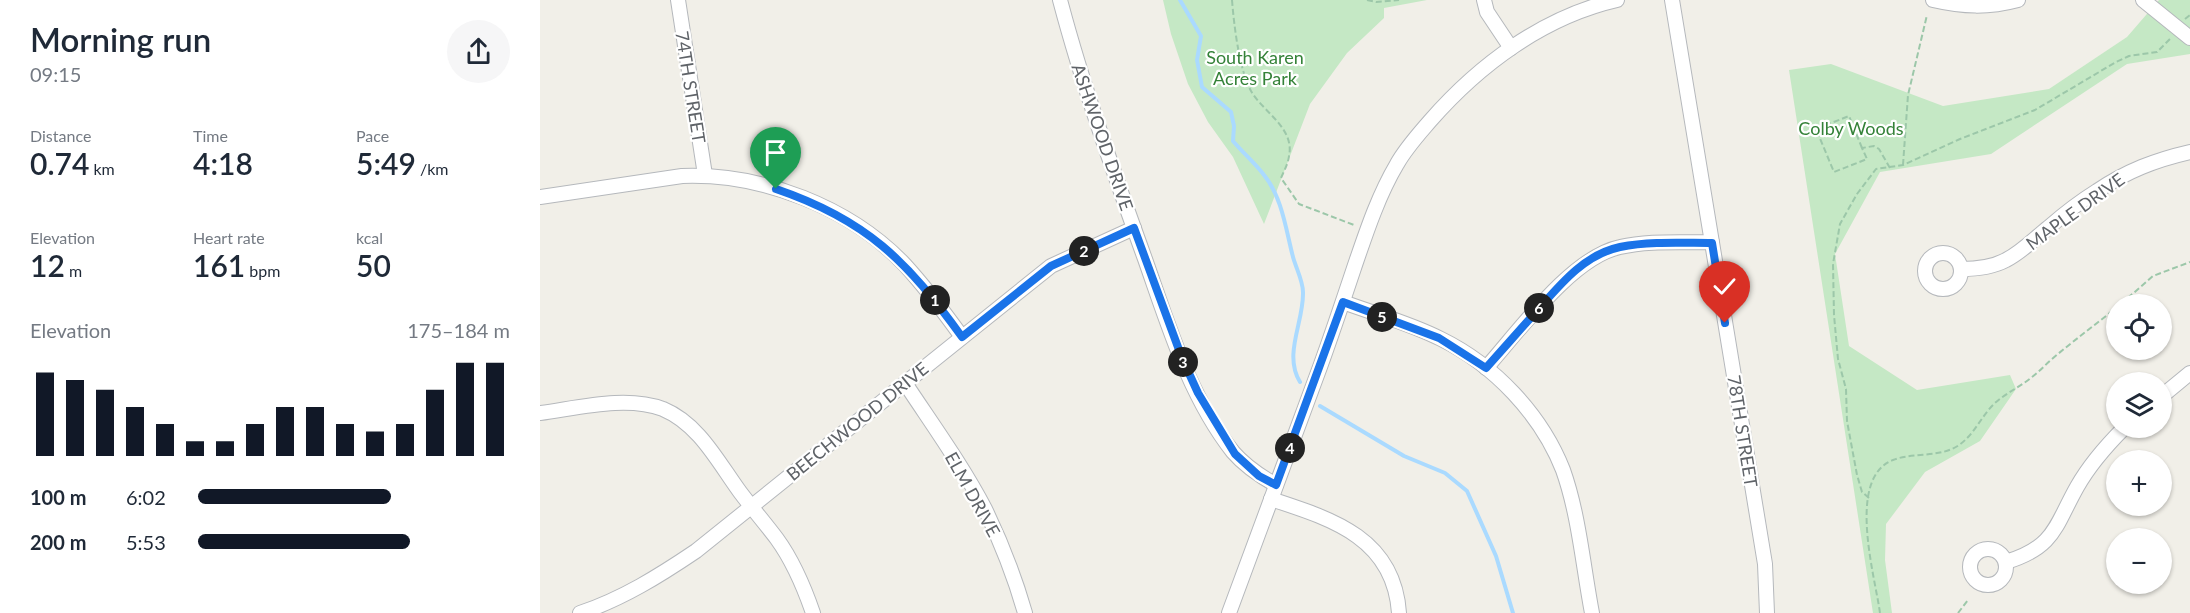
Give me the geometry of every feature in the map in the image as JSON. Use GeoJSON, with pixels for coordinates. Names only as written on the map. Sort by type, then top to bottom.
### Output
{"type":"FeatureCollection","features":[{"type":"Feature","properties":{"kind":"street","name":"74TH STREET"},"geometry":{"type":"LineString","coordinates":[[678,0],[705,175]]}},
{"type":"Feature","properties":{"kind":"street","name":"ASHWOOD DRIVE"},"geometry":{"type":"LineString","coordinates":[[1060,0],[1087,92],[1182,358],[1207,409],[1235,454],[1259,476],[1276,485]]}},
{"type":"Feature","properties":{"kind":"street"},"geometry":{"type":"LineString","coordinates":[[1484,0],[1492,20],[1511,48]]}},
{"type":"Feature","properties":{"kind":"street"},"geometry":{"type":"LineString","coordinates":[[1229,613],[1377,205],[1396,165],[1408,147],[1457,91],[1485,66],[1536,32],[1570,16],[1617,0]]}},
{"type":"Feature","properties":{"kind":"street","name":"78TH STREET"},"geometry":{"type":"LineString","coordinates":[[1672,0],[1765,564],[1767,613]]}},
{"type":"Feature","properties":{"kind":"street"},"geometry":{"type":"LineString","coordinates":[[1933,0],[1973,7],[2018,0]]}},
{"type":"Feature","properties":{"kind":"street"},"geometry":{"type":"LineString","coordinates":[[2143,0],[2190,38]]}},
{"type":"Feature","properties":{"kind":"street","name":"MAPLE DRIVE"},"geometry":{"type":"LineString","coordinates":[[1961,269],[1974,269],[2005,261],[2097,191],[2132,170],[2151,162],[2190,152]]}},
{"type":"Feature","properties":{"kind":"street"},"geometry":{"type":"LineString","coordinates":[[540,197],[655,178],[705,175],[776,189],[807,199],[836,213],[878,241],[904,265],[937,302],[962,337]]}},
{"type":"Feature","properties":{"kind":"street","name":"BEECHWOOD DRIVE"},"geometry":{"type":"LineString","coordinates":[[579,613],[623,596],[696,551],[1051,266],[1134,228]]}},
{"type":"Feature","properties":{"kind":"street"},"geometry":{"type":"LineString","coordinates":[[1486,368],[1560,285],[1577,268],[1597,255],[1619,247],[1645,243],[1712,243]]}},
{"type":"Feature","properties":{"kind":"street"},"geometry":{"type":"LineString","coordinates":[[1343,302],[1439,338],[1486,368],[1514,392],[1555,452],[1563,471],[1574,512],[1592,613]]}},
{"type":"Feature","properties":{"kind":"street"},"geometry":{"type":"LineString","coordinates":[[2172,388],[2190,373]]}},
{"type":"Feature","properties":{"kind":"street","name":"ELM DRIVE"},"geometry":{"type":"LineString","coordinates":[[905,383],[964,473],[984,509],[1009,567],[1025,613]]}},
{"type":"Feature","properties":{"kind":"street"},"geometry":{"type":"LineString","coordinates":[[540,413],[612,402],[661,408],[678,417],[698,434],[777,540],[793,567],[813,613]]}},
{"type":"Feature","properties":{"kind":"street"},"geometry":{"type":"LineString","coordinates":[[2006,562],[2025,556],[2044,543],[2059,525],[2077,487],[2091,465],[2115,438]]}},
{"type":"Feature","properties":{"kind":"street"},"geometry":{"type":"LineString","coordinates":[[1271,499],[1333,520],[1365,541],[1381,559],[1392,579],[1399,613]]}},
{"type":"Feature","properties":{"kind":"path"},"geometry":{"type":"LineString","coordinates":[[1232,0],[1234,27],[1251,90],[1284,130],[1288,141],[1290,155],[1281,178],[1299,204],[1357,226]]}},
{"type":"Feature","properties":{"kind":"path"},"geometry":{"type":"LineString","coordinates":[[1367,0],[1376,2],[1399,0]]}},
{"type":"Feature","properties":{"kind":"path"},"geometry":{"type":"LineString","coordinates":[[1903,165],[1908,95],[1927,15]]}},
{"type":"Feature","properties":{"kind":"path"},"geometry":{"type":"LineString","coordinates":[[1869,498],[1862,492],[1857,475],[1847,421],[1845,389],[1838,359],[1834,315],[1833,264],[1840,225],[1872,172],[1876,169],[1903,165],[1960,139],[2035,110],[2070,91],[2085,79],[2129,56],[2157,52],[2168,43],[2190,15]]}},
{"type":"Feature","properties":{"kind":"path"},"geometry":{"type":"LineString","coordinates":[[1849,116],[1862,148],[1867,159],[1834,172],[1816,129],[1849,116]]}},
{"type":"Feature","properties":{"kind":"path"},"geometry":{"type":"LineString","coordinates":[[1862,148],[1874,146],[1879,149],[1890,168]]}},
{"type":"Feature","properties":{"kind":"path"},"geometry":{"type":"LineString","coordinates":[[2132,294],[2153,276],[2190,262]]}},
{"type":"Feature","properties":{"kind":"path"},"geometry":{"type":"LineString","coordinates":[[1880,613],[1867,542],[1866,510],[1877,471],[1885,464],[1909,456],[1958,446],[1976,428],[1992,405],[2032,377],[2106,316]]}},
{"type":"Feature","properties":{"kind":"path"},"geometry":{"type":"LineString","coordinates":[[1958,613],[1968,600]]}},
{"type":"Feature","properties":{"kind":"green space","name":"South Karen Acres Park"},"geometry":{"type":"Polygon","coordinates":[[[1163,0],[1427,0],[1384,8],[1384,18],[1347,53],[1310,104],[1264,224],[1233,157],[1208,122],[1188,84],[1171,34],[1163,0]]]}},
{"type":"Feature","properties":{"kind":"green space","name":"Colby Woods"},"geometry":{"type":"Polygon","coordinates":[[[2159,0],[2190,0],[2190,54],[2127,64],[1991,154],[1880,172],[1835,254],[1849,346],[1917,390],[2010,375],[2016,389],[1980,441],[1925,472],[1886,524],[1885,560],[1892,613],[1873,613],[1789,70],[1831,64],[1943,106],[2049,89],[2127,37],[2159,0]]]}},
{"type":"Feature","properties":{"kind":"waterway"},"geometry":{"type":"LineString","coordinates":[[1180,0],[1201,36],[1197,60],[1202,87],[1231,112],[1234,126],[1233,141],[1270,184],[1283,214],[1303,288],[1293,360],[1300,382]]}},
{"type":"Feature","properties":{"kind":"waterway"},"geometry":{"type":"LineString","coordinates":[[1320,406],[1404,456],[1445,473],[1467,491],[1496,556],[1513,613]]}},
{"type":"Feature","properties":{"kind":"route"},"geometry":{"type":"LineString","coordinates":[[776,189],[807,199],[836,213],[878,241],[904,265],[937,302],[962,337],[1051,266],[1134,228],[1165,316],[1198,393],[1235,454],[1259,476],[1276,485],[1343,302],[1439,338],[1486,368],[1560,285],[1577,268],[1597,255],[1619,247],[1645,243],[1712,243],[1725,323]]}}]}
